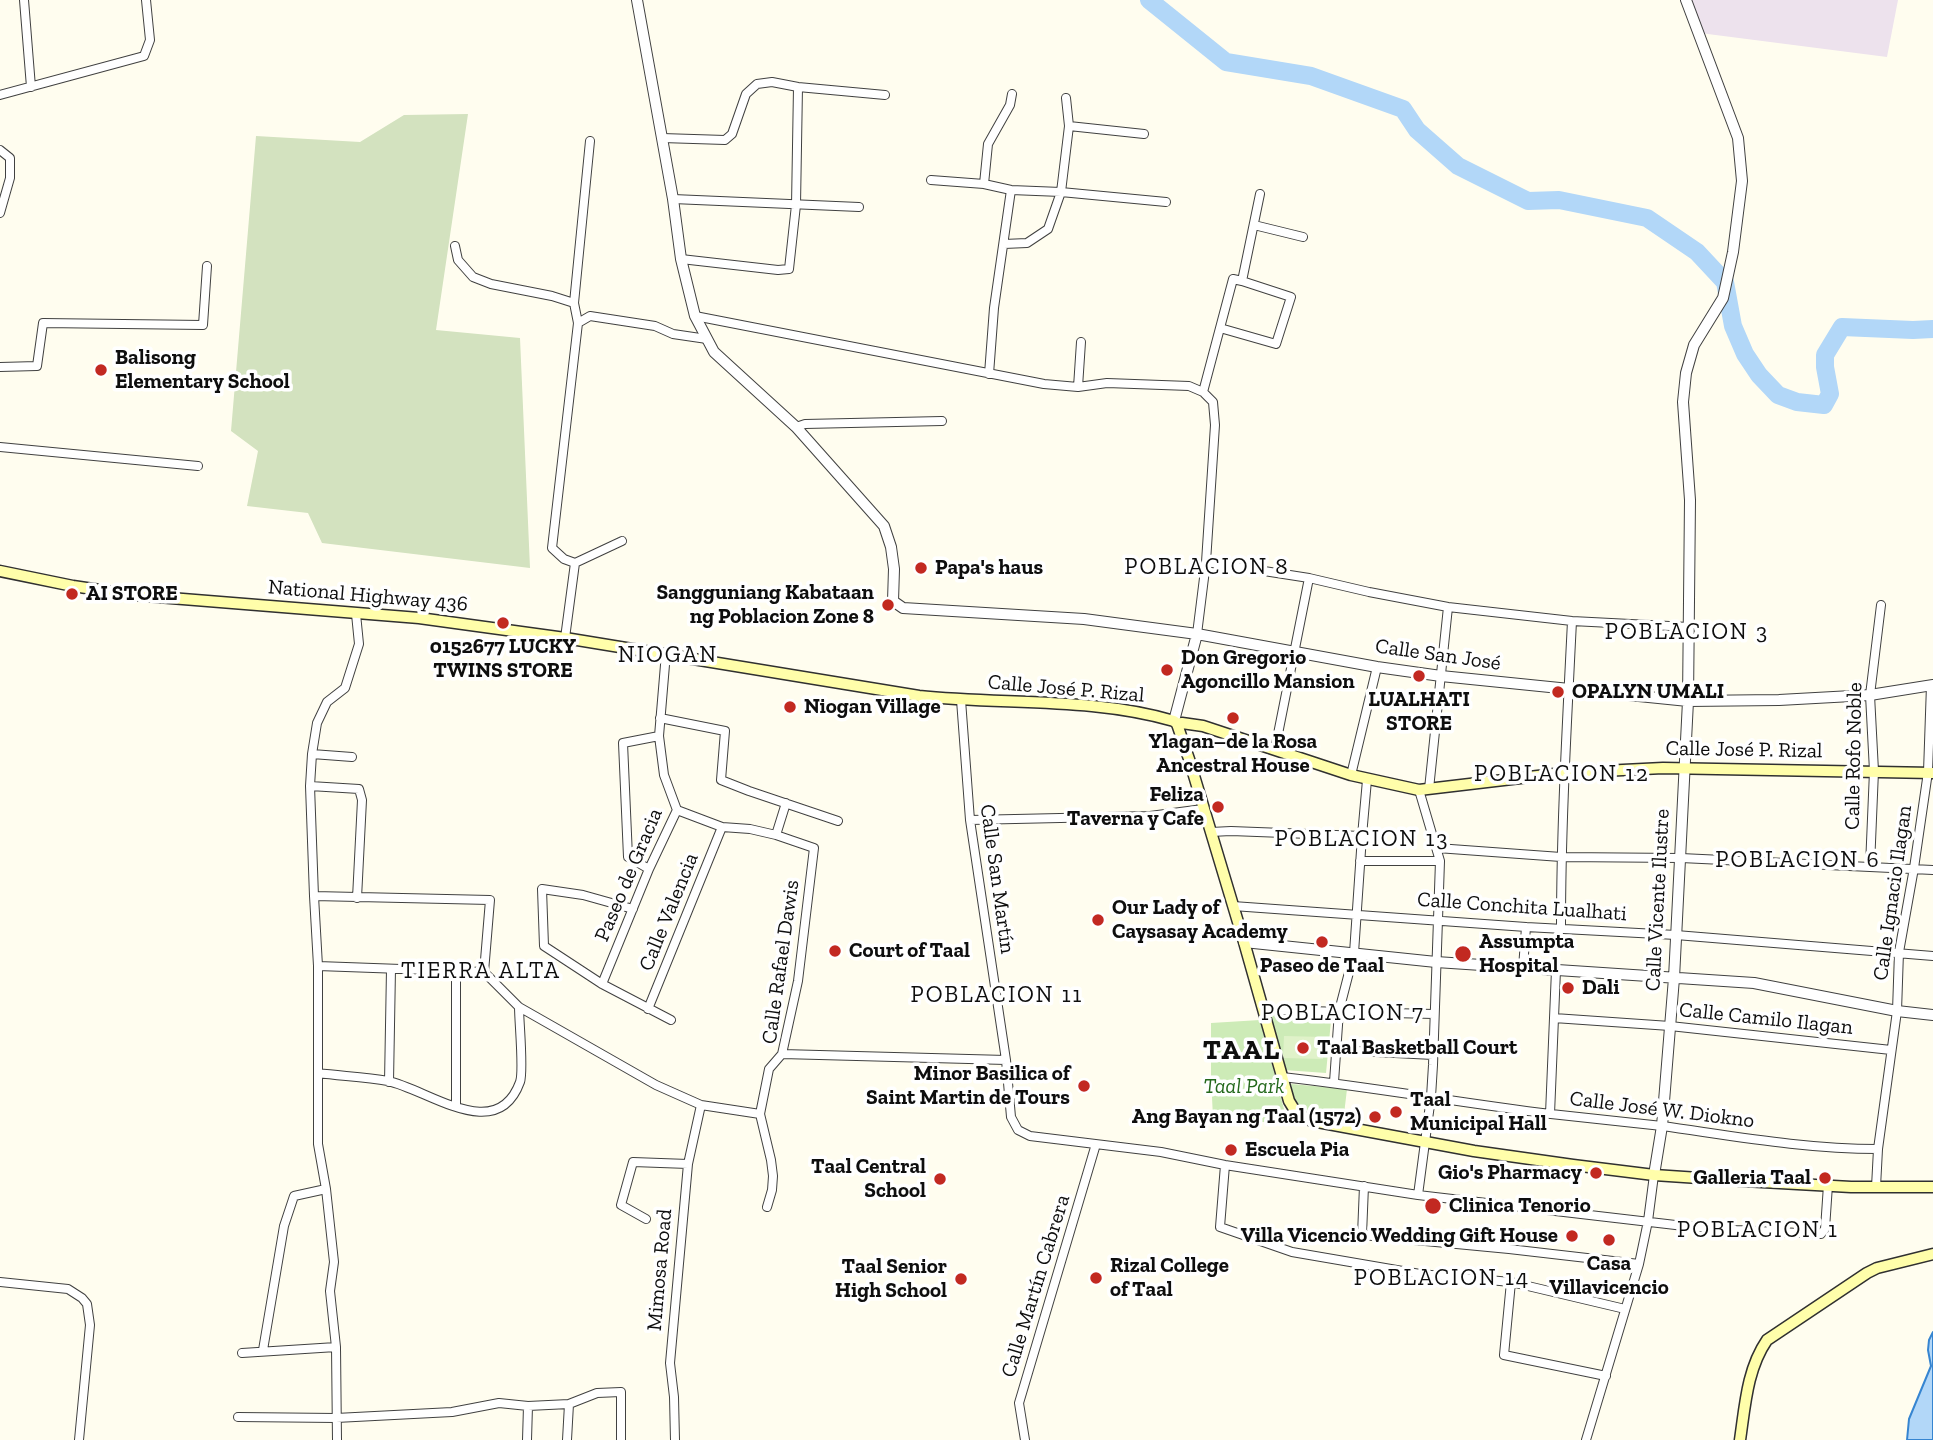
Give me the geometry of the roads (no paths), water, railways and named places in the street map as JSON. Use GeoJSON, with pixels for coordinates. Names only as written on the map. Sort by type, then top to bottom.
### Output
{"type":"FeatureCollection","features":[{"type":"Feature","properties":{"kind":"main road","name":"National Highway 436"},"geometry":{"type":"LineString","coordinates":[[0,571],[133,595],[419,618],[732,664]]}},
{"type":"Feature","properties":{"kind":"main road","name":"Calle José P. Rizal"},"geometry":{"type":"LineString","coordinates":[[732,664],[880,690],[961,700],[1100,706],[1138,711],[1176,722],[1203,726],[1351,775],[1424,789],[1563,774],[1684,767],[1930,773]]}},
{"type":"Feature","properties":{"kind":"main road"},"geometry":{"type":"LineString","coordinates":[[1176,722],[1244,942],[1282,1077],[1293,1108],[1304,1118],[1426,1143],[1654,1175],[1876,1188],[1933,1187]]}},
{"type":"Feature","properties":{"kind":"main road"},"geometry":{"type":"LineString","coordinates":[[1740,1440],[1750,1380],[1767,1340],[1867,1273],[1933,1254]]}},
{"type":"Feature","properties":{"kind":"street"},"geometry":{"type":"LineString","coordinates":[[24,0],[31,87]]}},
{"type":"Feature","properties":{"kind":"street"},"geometry":{"type":"LineString","coordinates":[[0,95],[144,56],[150,40],[146,0]]}},
{"type":"Feature","properties":{"kind":"street"},"geometry":{"type":"LineString","coordinates":[[637,0],[674,199],[681,260],[695,316],[714,352],[796,427],[805,424],[942,421]]}},
{"type":"Feature","properties":{"kind":"street","name":"Calle Vicente Ilustre"},"geometry":{"type":"LineString","coordinates":[[1654,1175],[1662,1126],[1674,978],[1688,701],[1690,500],[1683,402],[1693,345],[1723,298],[1733,252],[1742,181],[1738,138],[1686,0]]}},
{"type":"Feature","properties":{"kind":"street"},"geometry":{"type":"LineString","coordinates":[[662,138],[725,140],[732,134],[746,94],[757,84],[772,82],[885,95]]}},
{"type":"Feature","properties":{"kind":"street"},"geometry":{"type":"LineString","coordinates":[[681,260],[789,269],[796,205],[798,87]]}},
{"type":"Feature","properties":{"kind":"street"},"geometry":{"type":"LineString","coordinates":[[984,184],[988,144],[1010,105],[1012,94]]}},
{"type":"Feature","properties":{"kind":"street"},"geometry":{"type":"LineString","coordinates":[[1004,244],[1027,243],[1048,229],[1061,192],[1069,126],[1066,98]]}},
{"type":"Feature","properties":{"kind":"street"},"geometry":{"type":"LineString","coordinates":[[1069,126],[1144,134]]}},
{"type":"Feature","properties":{"kind":"street"},"geometry":{"type":"LineString","coordinates":[[590,141],[574,303],[578,323],[552,548],[564,559],[575,563],[622,541]]}},
{"type":"Feature","properties":{"kind":"street"},"geometry":{"type":"LineString","coordinates":[[0,150],[10,158],[10,178],[0,214]]}},
{"type":"Feature","properties":{"kind":"street"},"geometry":{"type":"LineString","coordinates":[[931,180],[984,184],[1011,190],[1166,202]]}},
{"type":"Feature","properties":{"kind":"street"},"geometry":{"type":"LineString","coordinates":[[989,374],[994,308],[1011,190]]}},
{"type":"Feature","properties":{"kind":"street"},"geometry":{"type":"LineString","coordinates":[[1242,281],[1260,194]]}},
{"type":"Feature","properties":{"kind":"street"},"geometry":{"type":"LineString","coordinates":[[674,199],[859,207]]}},
{"type":"Feature","properties":{"kind":"street"},"geometry":{"type":"LineString","coordinates":[[1254,225],[1303,237]]}},
{"type":"Feature","properties":{"kind":"street"},"geometry":{"type":"LineString","coordinates":[[455,246],[458,260],[473,276],[491,284],[574,303]]}},
{"type":"Feature","properties":{"kind":"street"},"geometry":{"type":"LineString","coordinates":[[0,367],[37,366],[43,323],[203,325],[207,266]]}},
{"type":"Feature","properties":{"kind":"street"},"geometry":{"type":"LineString","coordinates":[[1203,392],[1233,279],[1291,297],[1276,344],[1220,328]]}},
{"type":"Feature","properties":{"kind":"street"},"geometry":{"type":"LineString","coordinates":[[578,323],[590,316],[655,326],[673,334],[707,339]]}},
{"type":"Feature","properties":{"kind":"street"},"geometry":{"type":"LineString","coordinates":[[695,316],[1044,384],[1078,387],[1107,383],[1170,385],[1189,386],[1203,392],[1213,402],[1214,425],[1206,562],[1197,634],[1176,722]]}},
{"type":"Feature","properties":{"kind":"street"},"geometry":{"type":"LineString","coordinates":[[1078,387],[1081,342]]}},
{"type":"Feature","properties":{"kind":"street","name":"Calle San José"},"geometry":{"type":"LineString","coordinates":[[796,427],[884,526],[894,569],[893,601],[903,608],[1084,619],[1197,634],[1441,676],[1688,701],[1870,695],[1932,685]]}},
{"type":"Feature","properties":{"kind":"street"},"geometry":{"type":"LineString","coordinates":[[0,447],[198,466]]}},
{"type":"Feature","properties":{"kind":"street"},"geometry":{"type":"LineString","coordinates":[[1206,562],[1309,578],[1448,607],[1572,621],[1689,627]]}},
{"type":"Feature","properties":{"kind":"street"},"geometry":{"type":"LineString","coordinates":[[565,638],[575,563]]}},
{"type":"Feature","properties":{"kind":"street"},"geometry":{"type":"LineString","coordinates":[[1275,749],[1309,578]]}},
{"type":"Feature","properties":{"kind":"street","name":"Calle Rofo Noble"},"geometry":{"type":"LineString","coordinates":[[1870,866],[1874,771],[1870,695],[1881,605]]}},
{"type":"Feature","properties":{"kind":"street"},"geometry":{"type":"LineString","coordinates":[[1418,1195],[1431,1097],[1440,861],[1424,789],[1448,607]]}},
{"type":"Feature","properties":{"kind":"street"},"geometry":{"type":"LineString","coordinates":[[337,1440],[336,1347],[330,1291],[334,1262],[318,1144],[318,966],[310,786],[317,723],[327,702],[345,688],[359,644],[356,614]]}},
{"type":"Feature","properties":{"kind":"street"},"geometry":{"type":"LineString","coordinates":[[1561,928],[1563,774],[1572,621]]}},
{"type":"Feature","properties":{"kind":"street","name":"Paseo de Gracia"},"geometry":{"type":"LineString","coordinates":[[602,984],[649,869],[677,810],[664,775],[659,736],[666,653]]}},
{"type":"Feature","properties":{"kind":"street"},"geometry":{"type":"LineString","coordinates":[[1351,775],[1377,667]]}},
{"type":"Feature","properties":{"kind":"street","name":"Calle Ignacio Ilagan"},"geometry":{"type":"LineString","coordinates":[[1876,1188],[1878,1149],[1897,1011],[1899,952],[1930,773],[1932,685]]}},
{"type":"Feature","properties":{"kind":"street","name":"Calle San Martín"},"geometry":{"type":"LineString","coordinates":[[961,700],[970,820],[1006,1060],[1011,1117],[1018,1130],[1030,1136],[1096,1144]]}},
{"type":"Feature","properties":{"kind":"street"},"geometry":{"type":"LineString","coordinates":[[660,718],[725,731],[722,780],[838,821]]}},
{"type":"Feature","properties":{"kind":"street"},"geometry":{"type":"LineString","coordinates":[[649,869],[628,857],[623,743],[659,736]]}},
{"type":"Feature","properties":{"kind":"street"},"geometry":{"type":"LineString","coordinates":[[312,754],[352,757]]}},
{"type":"Feature","properties":{"kind":"street"},"geometry":{"type":"LineString","coordinates":[[1334,1083],[1339,1011],[1354,953],[1367,779]]}},
{"type":"Feature","properties":{"kind":"street"},"geometry":{"type":"LineString","coordinates":[[310,786],[359,789],[362,800],[357,898]]}},
{"type":"Feature","properties":{"kind":"street"},"geometry":{"type":"LineString","coordinates":[[776,835],[786,803]]}},
{"type":"Feature","properties":{"kind":"street"},"geometry":{"type":"LineString","coordinates":[[970,820],[1150,816],[1203,808]]}},
{"type":"Feature","properties":{"kind":"street","name":"Calle Rafael Dawis"},"geometry":{"type":"LineString","coordinates":[[677,810],[722,827],[750,829],[814,848],[798,981],[782,1054],[1006,1060]]}},
{"type":"Feature","properties":{"kind":"street","name":"Calle Valencia"},"geometry":{"type":"LineString","coordinates":[[648,1009],[722,827]]}},
{"type":"Feature","properties":{"kind":"street"},"geometry":{"type":"LineString","coordinates":[[1211,832],[1362,836]]}},
{"type":"Feature","properties":{"kind":"street"},"geometry":{"type":"LineString","coordinates":[[1437,848],[1561,857],[1681,858],[1933,870]]}},
{"type":"Feature","properties":{"kind":"street"},"geometry":{"type":"LineString","coordinates":[[1360,861],[1440,861]]}},
{"type":"Feature","properties":{"kind":"street"},"geometry":{"type":"LineString","coordinates":[[633,909],[583,895],[542,888],[544,946],[602,984],[671,1020]]}},
{"type":"Feature","properties":{"kind":"street"},"geometry":{"type":"LineString","coordinates":[[314,896],[490,900],[484,972]]}},
{"type":"Feature","properties":{"kind":"street","name":"Calle Conchita Lualhati"},"geometry":{"type":"LineString","coordinates":[[1233,906],[1676,935],[1933,956]]}},
{"type":"Feature","properties":{"kind":"street"},"geometry":{"type":"LineString","coordinates":[[1522,968],[1525,927]]}},
{"type":"Feature","properties":{"kind":"street"},"geometry":{"type":"LineString","coordinates":[[1244,942],[1522,968],[1754,983],[1897,1011],[1933,1015]]}},
{"type":"Feature","properties":{"kind":"street"},"geometry":{"type":"LineString","coordinates":[[318,966],[484,972],[519,1007],[656,1085],[701,1105],[760,1114]]}},
{"type":"Feature","properties":{"kind":"street"},"geometry":{"type":"LineString","coordinates":[[390,1082],[391,969]]}},
{"type":"Feature","properties":{"kind":"street"},"geometry":{"type":"LineString","coordinates":[[1550,1114],[1556,970]]}},
{"type":"Feature","properties":{"kind":"street"},"geometry":{"type":"LineString","coordinates":[[456,971],[456,1107]]}},
{"type":"Feature","properties":{"kind":"street"},"geometry":{"type":"LineString","coordinates":[[318,1073],[390,1082],[477,1114],[495,1111],[509,1102],[521,1081],[519,1007]]}},
{"type":"Feature","properties":{"kind":"street"},"geometry":{"type":"LineString","coordinates":[[1262,1010],[1434,1014]]}},
{"type":"Feature","properties":{"kind":"street","name":"Calle Camilo Ilagan"},"geometry":{"type":"LineString","coordinates":[[1554,1018],[1891,1050]]}},
{"type":"Feature","properties":{"kind":"street"},"geometry":{"type":"LineString","coordinates":[[1337,1050],[1433,1055]]}},
{"type":"Feature","properties":{"kind":"street"},"geometry":{"type":"LineString","coordinates":[[767,1207],[773,1176],[760,1114],[769,1069],[782,1054]]}},
{"type":"Feature","properties":{"kind":"street","name":"Calle José W. Diokno"},"geometry":{"type":"LineString","coordinates":[[1282,1077],[1752,1139],[1840,1149],[1878,1149]]}},
{"type":"Feature","properties":{"kind":"street","name":"Mimosa Road"},"geometry":{"type":"LineString","coordinates":[[675,1440],[670,1363],[688,1164],[701,1105]]}},
{"type":"Feature","properties":{"kind":"street"},"geometry":{"type":"LineString","coordinates":[[1096,1144],[1418,1195],[1736,1230],[1821,1234],[1825,1229],[1828,1185]]}},
{"type":"Feature","properties":{"kind":"street","name":"Calle Martín Cabrera"},"geometry":{"type":"LineString","coordinates":[[1025,1440],[1019,1402],[1096,1144]]}},
{"type":"Feature","properties":{"kind":"street"},"geometry":{"type":"LineString","coordinates":[[646,1219],[621,1205],[633,1162],[688,1164]]}},
{"type":"Feature","properties":{"kind":"street"},"geometry":{"type":"LineString","coordinates":[[1225,1165],[1220,1227],[1292,1252],[1420,1274],[1511,1282],[1625,1309]]}},
{"type":"Feature","properties":{"kind":"street"},"geometry":{"type":"LineString","coordinates":[[1586,1440],[1639,1264],[1654,1175]]}},
{"type":"Feature","properties":{"kind":"street"},"geometry":{"type":"LineString","coordinates":[[1364,1186],[1362,1235],[1639,1264]]}},
{"type":"Feature","properties":{"kind":"street"},"geometry":{"type":"LineString","coordinates":[[263,1350],[284,1226],[294,1196],[326,1189]]}},
{"type":"Feature","properties":{"kind":"street"},"geometry":{"type":"LineString","coordinates":[[0,1282],[68,1289],[87,1304],[90,1325],[79,1440]]}},
{"type":"Feature","properties":{"kind":"street"},"geometry":{"type":"LineString","coordinates":[[1511,1282],[1504,1355],[1606,1376]]}},
{"type":"Feature","properties":{"kind":"street"},"geometry":{"type":"LineString","coordinates":[[242,1353],[336,1347]]}},
{"type":"Feature","properties":{"kind":"street"},"geometry":{"type":"LineString","coordinates":[[238,1417],[336,1418],[452,1412],[499,1403],[528,1406],[569,1404],[597,1393],[621,1392],[621,1440]]}},
{"type":"Feature","properties":{"kind":"street"},"geometry":{"type":"LineString","coordinates":[[567,1440],[569,1404]]}},
{"type":"Feature","properties":{"kind":"street"},"geometry":{"type":"LineString","coordinates":[[527,1440],[528,1406]]}},
{"type":"Feature","properties":{"kind":"water"},"geometry":{"type":"Polygon","coordinates":[[[1933,1332],[1933,1440],[1907,1440],[1909,1419],[1931,1366],[1928,1350],[1933,1332]]]}},
{"type":"Feature","properties":{"kind":"waterway"},"geometry":{"type":"LineString","coordinates":[[1149,0],[1226,62],[1311,76],[1403,109],[1417,130],[1458,166],[1528,201],[1559,200],[1647,218],[1697,252],[1725,282],[1733,326],[1745,354],[1759,375],[1778,395],[1797,402],[1824,405],[1830,394],[1825,355],[1842,327],[1933,329]]}},
{"type":"Feature","properties":{"kind":"place","name":"Balisong Elementary School"},"geometry":{"type":"Point","coordinates":[101,370]}},
{"type":"Feature","properties":{"kind":"place","name":"Papa's haus"},"geometry":{"type":"Point","coordinates":[921,568]}},
{"type":"Feature","properties":{"kind":"place","name":"AI STORE"},"geometry":{"type":"Point","coordinates":[72,594]}},
{"type":"Feature","properties":{"kind":"place","name":"Sangguniang Kabataan ng Poblacion Zone 8"},"geometry":{"type":"Point","coordinates":[888,605]}},
{"type":"Feature","properties":{"kind":"place","name":"0152677 LUCKY TWINS STORE"},"geometry":{"type":"Point","coordinates":[503,623]}},
{"type":"Feature","properties":{"kind":"place","name":"Don Gregorio Agoncillo Mansion"},"geometry":{"type":"Point","coordinates":[1167,670]}},
{"type":"Feature","properties":{"kind":"place","name":"LUALHATI STORE"},"geometry":{"type":"Point","coordinates":[1419,676]}},
{"type":"Feature","properties":{"kind":"place","name":"OPALYN UMALI"},"geometry":{"type":"Point","coordinates":[1558,692]}},
{"type":"Feature","properties":{"kind":"place","name":"Niogan Village"},"geometry":{"type":"Point","coordinates":[790,707]}},
{"type":"Feature","properties":{"kind":"place","name":"Ylagan–de la Rosa Ancestral House"},"geometry":{"type":"Point","coordinates":[1233,718]}},
{"type":"Feature","properties":{"kind":"place","name":"Feliza Taverna y Cafe"},"geometry":{"type":"Point","coordinates":[1218,807]}},
{"type":"Feature","properties":{"kind":"place","name":"Our Lady of Caysasay Academy"},"geometry":{"type":"Point","coordinates":[1098,920]}},
{"type":"Feature","properties":{"kind":"place","name":"Paseo de Taal"},"geometry":{"type":"Point","coordinates":[1322,942]}},
{"type":"Feature","properties":{"kind":"place","name":"Court of Taal"},"geometry":{"type":"Point","coordinates":[835,951]}},
{"type":"Feature","properties":{"kind":"place","name":"Assumpta Hospital"},"geometry":{"type":"Point","coordinates":[1463,954]}},
{"type":"Feature","properties":{"kind":"place","name":"Dali"},"geometry":{"type":"Point","coordinates":[1568,988]}},
{"type":"Feature","properties":{"kind":"place","name":"Taal Basketball Court"},"geometry":{"type":"Point","coordinates":[1303,1048]}},
{"type":"Feature","properties":{"kind":"place","name":"Minor Basilica of Saint Martin de Tours"},"geometry":{"type":"Point","coordinates":[1084,1086]}},
{"type":"Feature","properties":{"kind":"place","name":"Taal Municipal Hall"},"geometry":{"type":"Point","coordinates":[1396,1112]}},
{"type":"Feature","properties":{"kind":"place","name":"Ang Bayan ng Taal (1572)"},"geometry":{"type":"Point","coordinates":[1375,1117]}},
{"type":"Feature","properties":{"kind":"place","name":"Escuela Pia"},"geometry":{"type":"Point","coordinates":[1231,1150]}},
{"type":"Feature","properties":{"kind":"place","name":"Gio's Pharmacy"},"geometry":{"type":"Point","coordinates":[1596,1173]}},
{"type":"Feature","properties":{"kind":"place","name":"Galleria Taal"},"geometry":{"type":"Point","coordinates":[1825,1178]}},
{"type":"Feature","properties":{"kind":"place","name":"Taal Central School"},"geometry":{"type":"Point","coordinates":[940,1179]}},
{"type":"Feature","properties":{"kind":"place","name":"Clinica Tenorio"},"geometry":{"type":"Point","coordinates":[1433,1206]}},
{"type":"Feature","properties":{"kind":"place","name":"Villa Vicencio Wedding Gift House"},"geometry":{"type":"Point","coordinates":[1572,1236]}},
{"type":"Feature","properties":{"kind":"place","name":"Casa Villavicencio"},"geometry":{"type":"Point","coordinates":[1609,1240]}},
{"type":"Feature","properties":{"kind":"place","name":"Rizal College of Taal"},"geometry":{"type":"Point","coordinates":[1096,1278]}},
{"type":"Feature","properties":{"kind":"place","name":"Taal Senior High School"},"geometry":{"type":"Point","coordinates":[961,1279]}},
{"type":"Feature","properties":{"kind":"district","name":"POBLACION 8"},"geometry":{"type":"Point","coordinates":[1207,567]}},
{"type":"Feature","properties":{"kind":"district","name":"POBLACION 3"},"geometry":{"type":"Point","coordinates":[1687,632]}},
{"type":"Feature","properties":{"kind":"district","name":"NIOGAN"},"geometry":{"type":"Point","coordinates":[668,655]}},
{"type":"Feature","properties":{"kind":"district","name":"POBLACION 12"},"geometry":{"type":"Point","coordinates":[1562,774]}},
{"type":"Feature","properties":{"kind":"district","name":"POBLACION 13"},"geometry":{"type":"Point","coordinates":[1362,839]}},
{"type":"Feature","properties":{"kind":"district","name":"POBLACION 6"},"geometry":{"type":"Point","coordinates":[1798,860]}},
{"type":"Feature","properties":{"kind":"district","name":"TIERRA ALTA"},"geometry":{"type":"Point","coordinates":[481,971]}},
{"type":"Feature","properties":{"kind":"district","name":"POBLACION 11"},"geometry":{"type":"Point","coordinates":[997,995]}},
{"type":"Feature","properties":{"kind":"district","name":"POBLACION 7"},"geometry":{"type":"Point","coordinates":[1343,1013]}},
{"type":"Feature","properties":{"kind":"district","name":"TAAL"},"geometry":{"type":"Point","coordinates":[1242,1051]}},
{"type":"Feature","properties":{"kind":"district","name":"POBLACION 1"},"geometry":{"type":"Point","coordinates":[1758,1230]}},
{"type":"Feature","properties":{"kind":"district","name":"POBLACION 14"},"geometry":{"type":"Point","coordinates":[1442,1278]}},
{"type":"Feature","properties":{"kind":"park label","name":"Taal Park"},"geometry":{"type":"Point","coordinates":[1244,1087]}}]}
